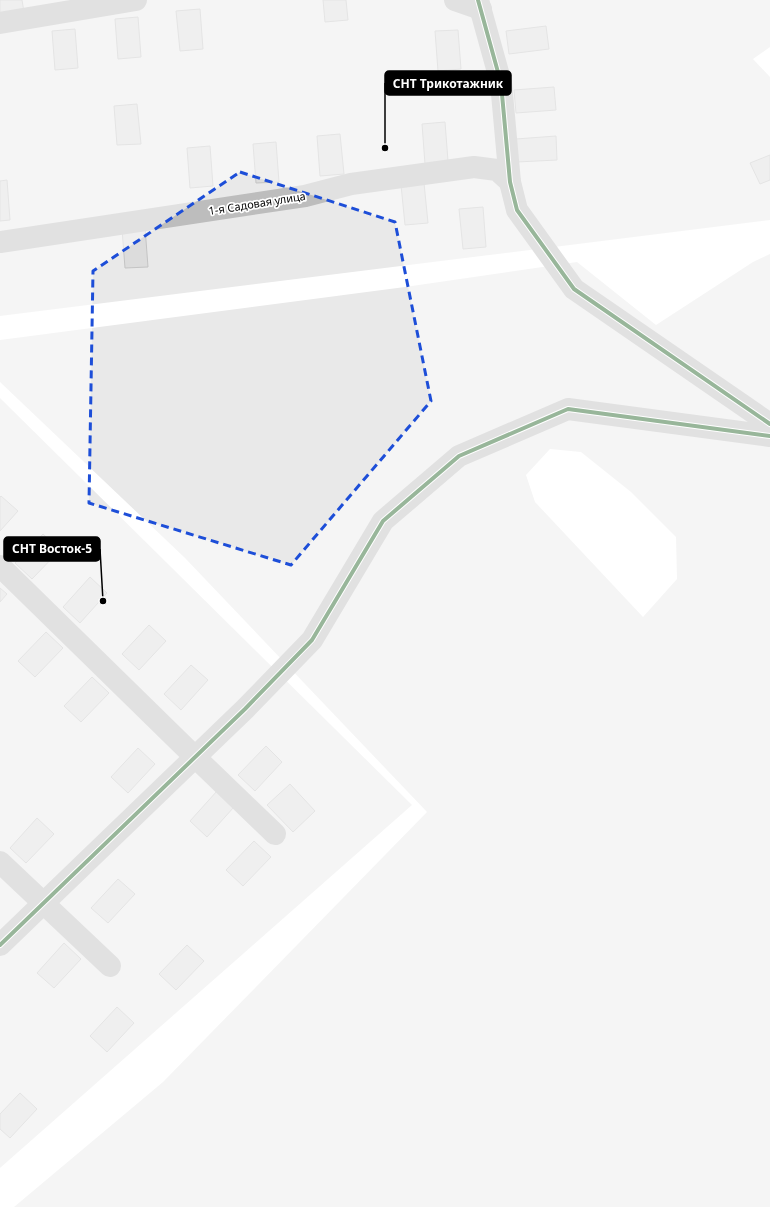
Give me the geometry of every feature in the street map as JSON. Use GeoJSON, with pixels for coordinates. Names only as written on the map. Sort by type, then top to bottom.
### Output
{"type":"FeatureCollection","features":[{"type":"Feature","properties":{"kind":"street"},"geometry":{"type":"LineString","coordinates":[[0,23],[136,0]]}},
{"type":"Feature","properties":{"kind":"street"},"geometry":{"type":"LineString","coordinates":[[455,0],[480,5],[501,83],[510,182],[517,210],[574,289],[770,424]]}},
{"type":"Feature","properties":{"kind":"street","name":"1-я Садовая улица"},"geometry":{"type":"LineString","coordinates":[[0,242],[305,196],[351,184],[474,167],[497,170],[510,182]]}},
{"type":"Feature","properties":{"kind":"street"},"geometry":{"type":"LineString","coordinates":[[0,946],[195,758],[312,640],[383,521],[459,456],[568,409],[770,436]]}},
{"type":"Feature","properties":{"kind":"street"},"geometry":{"type":"LineString","coordinates":[[0,566],[195,758],[275,834]]}},
{"type":"Feature","properties":{"kind":"street"},"geometry":{"type":"LineString","coordinates":[[0,862],[110,966]]}},
{"type":"Feature","properties":{"kind":"highlighted area"},"geometry":{"type":"Polygon","coordinates":[[[240,172],[395,222],[431,401],[291,565],[89,503],[93,271],[240,172]]]}},
{"type":"Feature","properties":{"kind":"shaded area"},"geometry":{"type":"Polygon","coordinates":[[[0,0],[770,0],[770,47],[753,59],[770,77],[770,220],[0,316],[0,0]]]}},
{"type":"Feature","properties":{"kind":"shaded area"},"geometry":{"type":"Polygon","coordinates":[[[770,254],[770,1207],[14,1207],[163,1082],[427,812],[185,558],[0,382],[0,340],[405,287],[577,262],[656,325],[753,262],[770,254]],[[550,449],[526,475],[535,502],[643,617],[677,579],[676,537],[631,492],[581,452],[550,449]]]}},
{"type":"Feature","properties":{"kind":"shaded area"},"geometry":{"type":"Polygon","coordinates":[[[0,398],[412,805],[0,1168],[0,398]]]}},
{"type":"Feature","properties":{"kind":"building"},"geometry":{"type":"Polygon","coordinates":[[[0,0],[22,0],[24,12],[0,15],[0,0]]]}},
{"type":"Feature","properties":{"kind":"building"},"geometry":{"type":"Polygon","coordinates":[[[323,0],[346,0],[348,20],[325,22],[323,0]]]}},
{"type":"Feature","properties":{"kind":"building"},"geometry":{"type":"Polygon","coordinates":[[[200,9],[203,49],[180,51],[176,11],[200,9]]]}},
{"type":"Feature","properties":{"kind":"building"},"geometry":{"type":"Polygon","coordinates":[[[138,17],[141,57],[118,59],[115,19],[138,17]]]}},
{"type":"Feature","properties":{"kind":"building"},"geometry":{"type":"Polygon","coordinates":[[[546,26],[549,49],[509,54],[506,31],[546,26]]]}},
{"type":"Feature","properties":{"kind":"building"},"geometry":{"type":"Polygon","coordinates":[[[75,29],[78,68],[55,70],[52,31],[75,29]]]}},
{"type":"Feature","properties":{"kind":"building"},"geometry":{"type":"Polygon","coordinates":[[[458,30],[461,69],[438,71],[435,31],[458,30]]]}},
{"type":"Feature","properties":{"kind":"building"},"geometry":{"type":"Polygon","coordinates":[[[554,87],[556,110],[516,113],[514,90],[554,87]]]}},
{"type":"Feature","properties":{"kind":"building"},"geometry":{"type":"Polygon","coordinates":[[[137,104],[141,144],[117,145],[114,106],[137,104]]]}},
{"type":"Feature","properties":{"kind":"building"},"geometry":{"type":"Polygon","coordinates":[[[445,122],[448,161],[425,164],[422,124],[445,122]]]}},
{"type":"Feature","properties":{"kind":"building"},"geometry":{"type":"Polygon","coordinates":[[[340,134],[344,174],[320,176],[317,136],[340,134]]]}},
{"type":"Feature","properties":{"kind":"building"},"geometry":{"type":"Polygon","coordinates":[[[556,136],[557,160],[517,162],[516,139],[556,136]]]}},
{"type":"Feature","properties":{"kind":"building"},"geometry":{"type":"Polygon","coordinates":[[[276,142],[279,182],[256,183],[253,144],[276,142]]]}},
{"type":"Feature","properties":{"kind":"building"},"geometry":{"type":"Polygon","coordinates":[[[210,146],[213,186],[190,188],[187,148],[210,146]]]}},
{"type":"Feature","properties":{"kind":"building"},"geometry":{"type":"Polygon","coordinates":[[[770,155],[770,180],[760,184],[750,163],[770,155]]]}},
{"type":"Feature","properties":{"kind":"building"},"geometry":{"type":"Polygon","coordinates":[[[7,180],[10,220],[0,221],[0,181],[7,180]]]}},
{"type":"Feature","properties":{"kind":"building"},"geometry":{"type":"Polygon","coordinates":[[[424,183],[428,223],[405,225],[401,185],[424,183]]]}},
{"type":"Feature","properties":{"kind":"building"},"geometry":{"type":"Polygon","coordinates":[[[483,207],[486,247],[463,249],[459,209],[483,207]]]}},
{"type":"Feature","properties":{"kind":"building"},"geometry":{"type":"Polygon","coordinates":[[[145,227],[148,267],[125,268],[122,229],[145,227]]]}},
{"type":"Feature","properties":{"kind":"building"},"geometry":{"type":"Polygon","coordinates":[[[1,496],[18,511],[0,531],[0,497],[1,496]]]}},
{"type":"Feature","properties":{"kind":"building"},"geometry":{"type":"Polygon","coordinates":[[[43,534],[60,550],[32,579],[15,563],[43,534]]]}},
{"type":"Feature","properties":{"kind":"building"},"geometry":{"type":"Polygon","coordinates":[[[90,577],[107,593],[80,623],[63,607],[90,577]]]}},
{"type":"Feature","properties":{"kind":"building"},"geometry":{"type":"Polygon","coordinates":[[[0,588],[7,594],[0,602],[0,588]]]}},
{"type":"Feature","properties":{"kind":"building"},"geometry":{"type":"Polygon","coordinates":[[[149,625],[166,641],[139,670],[122,654],[149,625]]]}},
{"type":"Feature","properties":{"kind":"building"},"geometry":{"type":"Polygon","coordinates":[[[46,632],[63,648],[35,677],[18,661],[46,632]]]}},
{"type":"Feature","properties":{"kind":"building"},"geometry":{"type":"Polygon","coordinates":[[[191,665],[208,680],[181,710],[164,694],[191,665]]]}},
{"type":"Feature","properties":{"kind":"building"},"geometry":{"type":"Polygon","coordinates":[[[92,677],[109,693],[81,722],[64,706],[92,677]]]}},
{"type":"Feature","properties":{"kind":"building"},"geometry":{"type":"Polygon","coordinates":[[[266,746],[282,762],[255,791],[238,775],[266,746]]]}},
{"type":"Feature","properties":{"kind":"building"},"geometry":{"type":"Polygon","coordinates":[[[138,748],[155,764],[128,793],[111,777],[138,748]]]}},
{"type":"Feature","properties":{"kind":"building"},"geometry":{"type":"Polygon","coordinates":[[[290,784],[315,811],[293,832],[267,805],[290,784]]]}},
{"type":"Feature","properties":{"kind":"building"},"geometry":{"type":"Polygon","coordinates":[[[217,791],[234,807],[207,837],[190,821],[217,791]]]}},
{"type":"Feature","properties":{"kind":"building"},"geometry":{"type":"Polygon","coordinates":[[[37,818],[54,834],[26,863],[10,848],[37,818]]]}},
{"type":"Feature","properties":{"kind":"building"},"geometry":{"type":"Polygon","coordinates":[[[254,841],[271,857],[243,886],[226,870],[254,841]]]}},
{"type":"Feature","properties":{"kind":"building"},"geometry":{"type":"Polygon","coordinates":[[[118,879],[135,894],[108,923],[91,908],[118,879]]]}},
{"type":"Feature","properties":{"kind":"building"},"geometry":{"type":"Polygon","coordinates":[[[64,943],[81,959],[54,988],[37,973],[64,943]]]}},
{"type":"Feature","properties":{"kind":"building"},"geometry":{"type":"Polygon","coordinates":[[[187,945],[204,961],[176,990],[159,974],[187,945]]]}},
{"type":"Feature","properties":{"kind":"building"},"geometry":{"type":"Polygon","coordinates":[[[117,1007],[134,1023],[107,1052],[90,1036],[117,1007]]]}},
{"type":"Feature","properties":{"kind":"building"},"geometry":{"type":"Polygon","coordinates":[[[20,1093],[37,1109],[10,1138],[0,1129],[0,1114],[20,1093]]]}},
{"type":"Feature","properties":{"kind":"cycle path"},"geometry":{"type":"LineString","coordinates":[[478,0],[501,83],[510,182],[517,210],[574,289],[770,424]]}},
{"type":"Feature","properties":{"kind":"cycle path"},"geometry":{"type":"LineString","coordinates":[[0,945],[245,709],[312,640],[383,521],[459,456],[568,409],[770,436]]}},
{"type":"Feature","properties":{"kind":"place","name":"СНТ Трикотажник"},"geometry":{"type":"Point","coordinates":[385,148]}},
{"type":"Feature","properties":{"kind":"place","name":"СНТ Восток-5"},"geometry":{"type":"Point","coordinates":[103,601]}}]}
